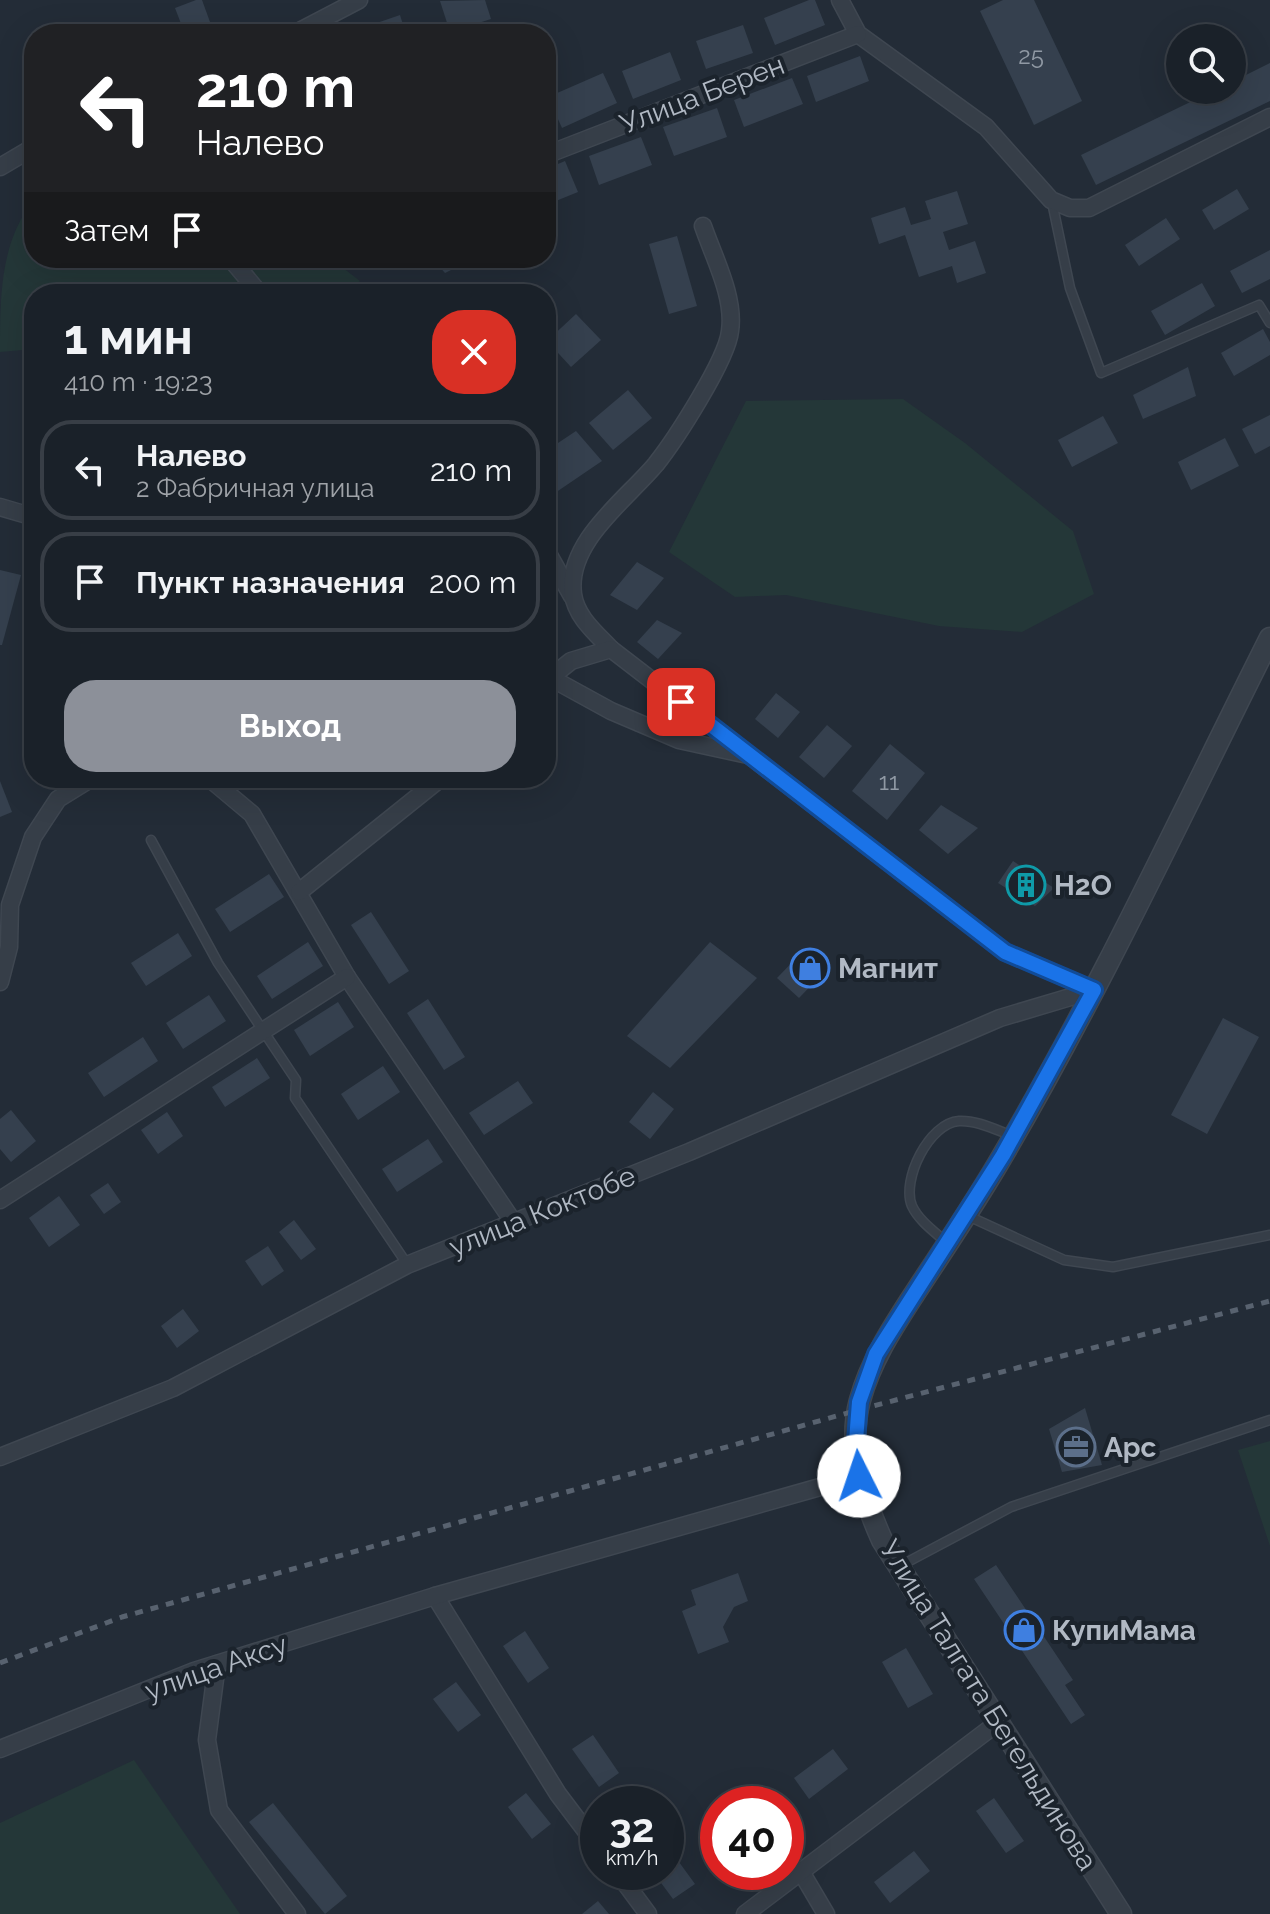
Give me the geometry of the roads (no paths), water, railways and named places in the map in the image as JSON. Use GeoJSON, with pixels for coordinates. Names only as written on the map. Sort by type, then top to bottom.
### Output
{"type":"FeatureCollection","features":[{"type":"Feature","properties":{"kind":"street"},"geometry":{"type":"LineString","coordinates":[[313,24],[359,0]]}},
{"type":"Feature","properties":{"kind":"street"},"geometry":{"type":"LineString","coordinates":[[840,0],[858,34],[986,127],[1051,200],[1070,208],[1089,208],[1270,117]]}},
{"type":"Feature","properties":{"kind":"street","name":"Улица Берен"},"geometry":{"type":"LineString","coordinates":[[556,151],[858,34]]}},
{"type":"Feature","properties":{"kind":"street"},"geometry":{"type":"LineString","coordinates":[[0,167],[24,153]]}},
{"type":"Feature","properties":{"kind":"street"},"geometry":{"type":"LineString","coordinates":[[573,597],[579,557],[593,533],[658,461],[718,365],[730,336],[732,314],[703,226]]}},
{"type":"Feature","properties":{"kind":"street"},"geometry":{"type":"LineString","coordinates":[[238,268],[252,284]]}},
{"type":"Feature","properties":{"kind":"street"},"geometry":{"type":"LineString","coordinates":[[0,507],[24,514]]}},
{"type":"Feature","properties":{"kind":"street"},"geometry":{"type":"LineString","coordinates":[[556,567],[579,612],[611,649],[1005,952],[1094,990]]}},
{"type":"Feature","properties":{"kind":"street","name":"Улица Талгата Бегельдинова"},"geometry":{"type":"LineString","coordinates":[[1121,1914],[899,1566],[868,1508],[859,1476],[856,1441],[859,1402],[876,1354],[1013,1136],[1094,990],[1270,638]]}},
{"type":"Feature","properties":{"kind":"street"},"geometry":{"type":"LineString","coordinates":[[556,673],[571,661],[611,649]]}},
{"type":"Feature","properties":{"kind":"street"},"geometry":{"type":"LineString","coordinates":[[556,683],[679,740],[752,756]]}},
{"type":"Feature","properties":{"kind":"street"},"geometry":{"type":"LineString","coordinates":[[0,982],[9,947],[10,905],[33,837],[58,799],[76,788]]}},
{"type":"Feature","properties":{"kind":"street"},"geometry":{"type":"LineString","coordinates":[[221,788],[252,814],[347,977],[514,1223]]}},
{"type":"Feature","properties":{"kind":"street"},"geometry":{"type":"LineString","coordinates":[[299,892],[429,788]]}},
{"type":"Feature","properties":{"kind":"street"},"geometry":{"type":"LineString","coordinates":[[0,1200],[347,977]]}},
{"type":"Feature","properties":{"kind":"street","name":"улица Коктобе"},"geometry":{"type":"LineString","coordinates":[[1,1453],[173,1388],[407,1265],[689,1152],[1000,1018],[1094,990]]}},
{"type":"Feature","properties":{"kind":"street","name":"улица Аксу"},"geometry":{"type":"LineString","coordinates":[[0,1749],[217,1664],[435,1596],[859,1476]]}},
{"type":"Feature","properties":{"kind":"street"},"geometry":{"type":"LineString","coordinates":[[435,1596],[558,1794],[580,1823]]}},
{"type":"Feature","properties":{"kind":"street"},"geometry":{"type":"LineString","coordinates":[[217,1664],[207,1740],[219,1810],[297,1914]]}},
{"type":"Feature","properties":{"kind":"street"},"geometry":{"type":"LineString","coordinates":[[804,1867],[1000,1721]]}},
{"type":"Feature","properties":{"kind":"street"},"geometry":{"type":"LineString","coordinates":[[804,1877],[826,1914]]}},
{"type":"Feature","properties":{"kind":"street"},"geometry":{"type":"LineString","coordinates":[[630,1890],[648,1914]]}},
{"type":"Feature","properties":{"kind":"street"},"geometry":{"type":"LineString","coordinates":[[745,1914],[775,1890]]}},
{"type":"Feature","properties":{"kind":"lane"},"geometry":{"type":"LineString","coordinates":[[1051,200],[1070,288],[1101,373],[1259,305],[1270,323]]}},
{"type":"Feature","properties":{"kind":"lane"},"geometry":{"type":"LineString","coordinates":[[151,840],[197,928],[296,1080],[295,1098],[407,1265]]}},
{"type":"Feature","properties":{"kind":"lane"},"geometry":{"type":"LineString","coordinates":[[947,1243],[920,1218],[909,1196],[910,1181],[936,1132],[959,1121],[1013,1136]]}},
{"type":"Feature","properties":{"kind":"lane"},"geometry":{"type":"LineString","coordinates":[[965,1214],[1064,1260],[1113,1267],[1270,1235]]}},
{"type":"Feature","properties":{"kind":"lane"},"geometry":{"type":"LineString","coordinates":[[899,1566],[1011,1507],[1270,1420]]}},
{"type":"Feature","properties":{"kind":"railway"},"geometry":{"type":"LineString","coordinates":[[0,1663],[122,1617],[858,1410],[1270,1301]]}},
{"type":"Feature","properties":{"kind":"place","name":"H2O"},"geometry":{"type":"Point","coordinates":[1026,885]}},
{"type":"Feature","properties":{"kind":"place","name":"Магнит"},"geometry":{"type":"Point","coordinates":[810,968]}},
{"type":"Feature","properties":{"kind":"place","name":"Арс"},"geometry":{"type":"Point","coordinates":[1076,1447]}},
{"type":"Feature","properties":{"kind":"place","name":"КупиМама"},"geometry":{"type":"Point","coordinates":[1024,1630]}}]}
